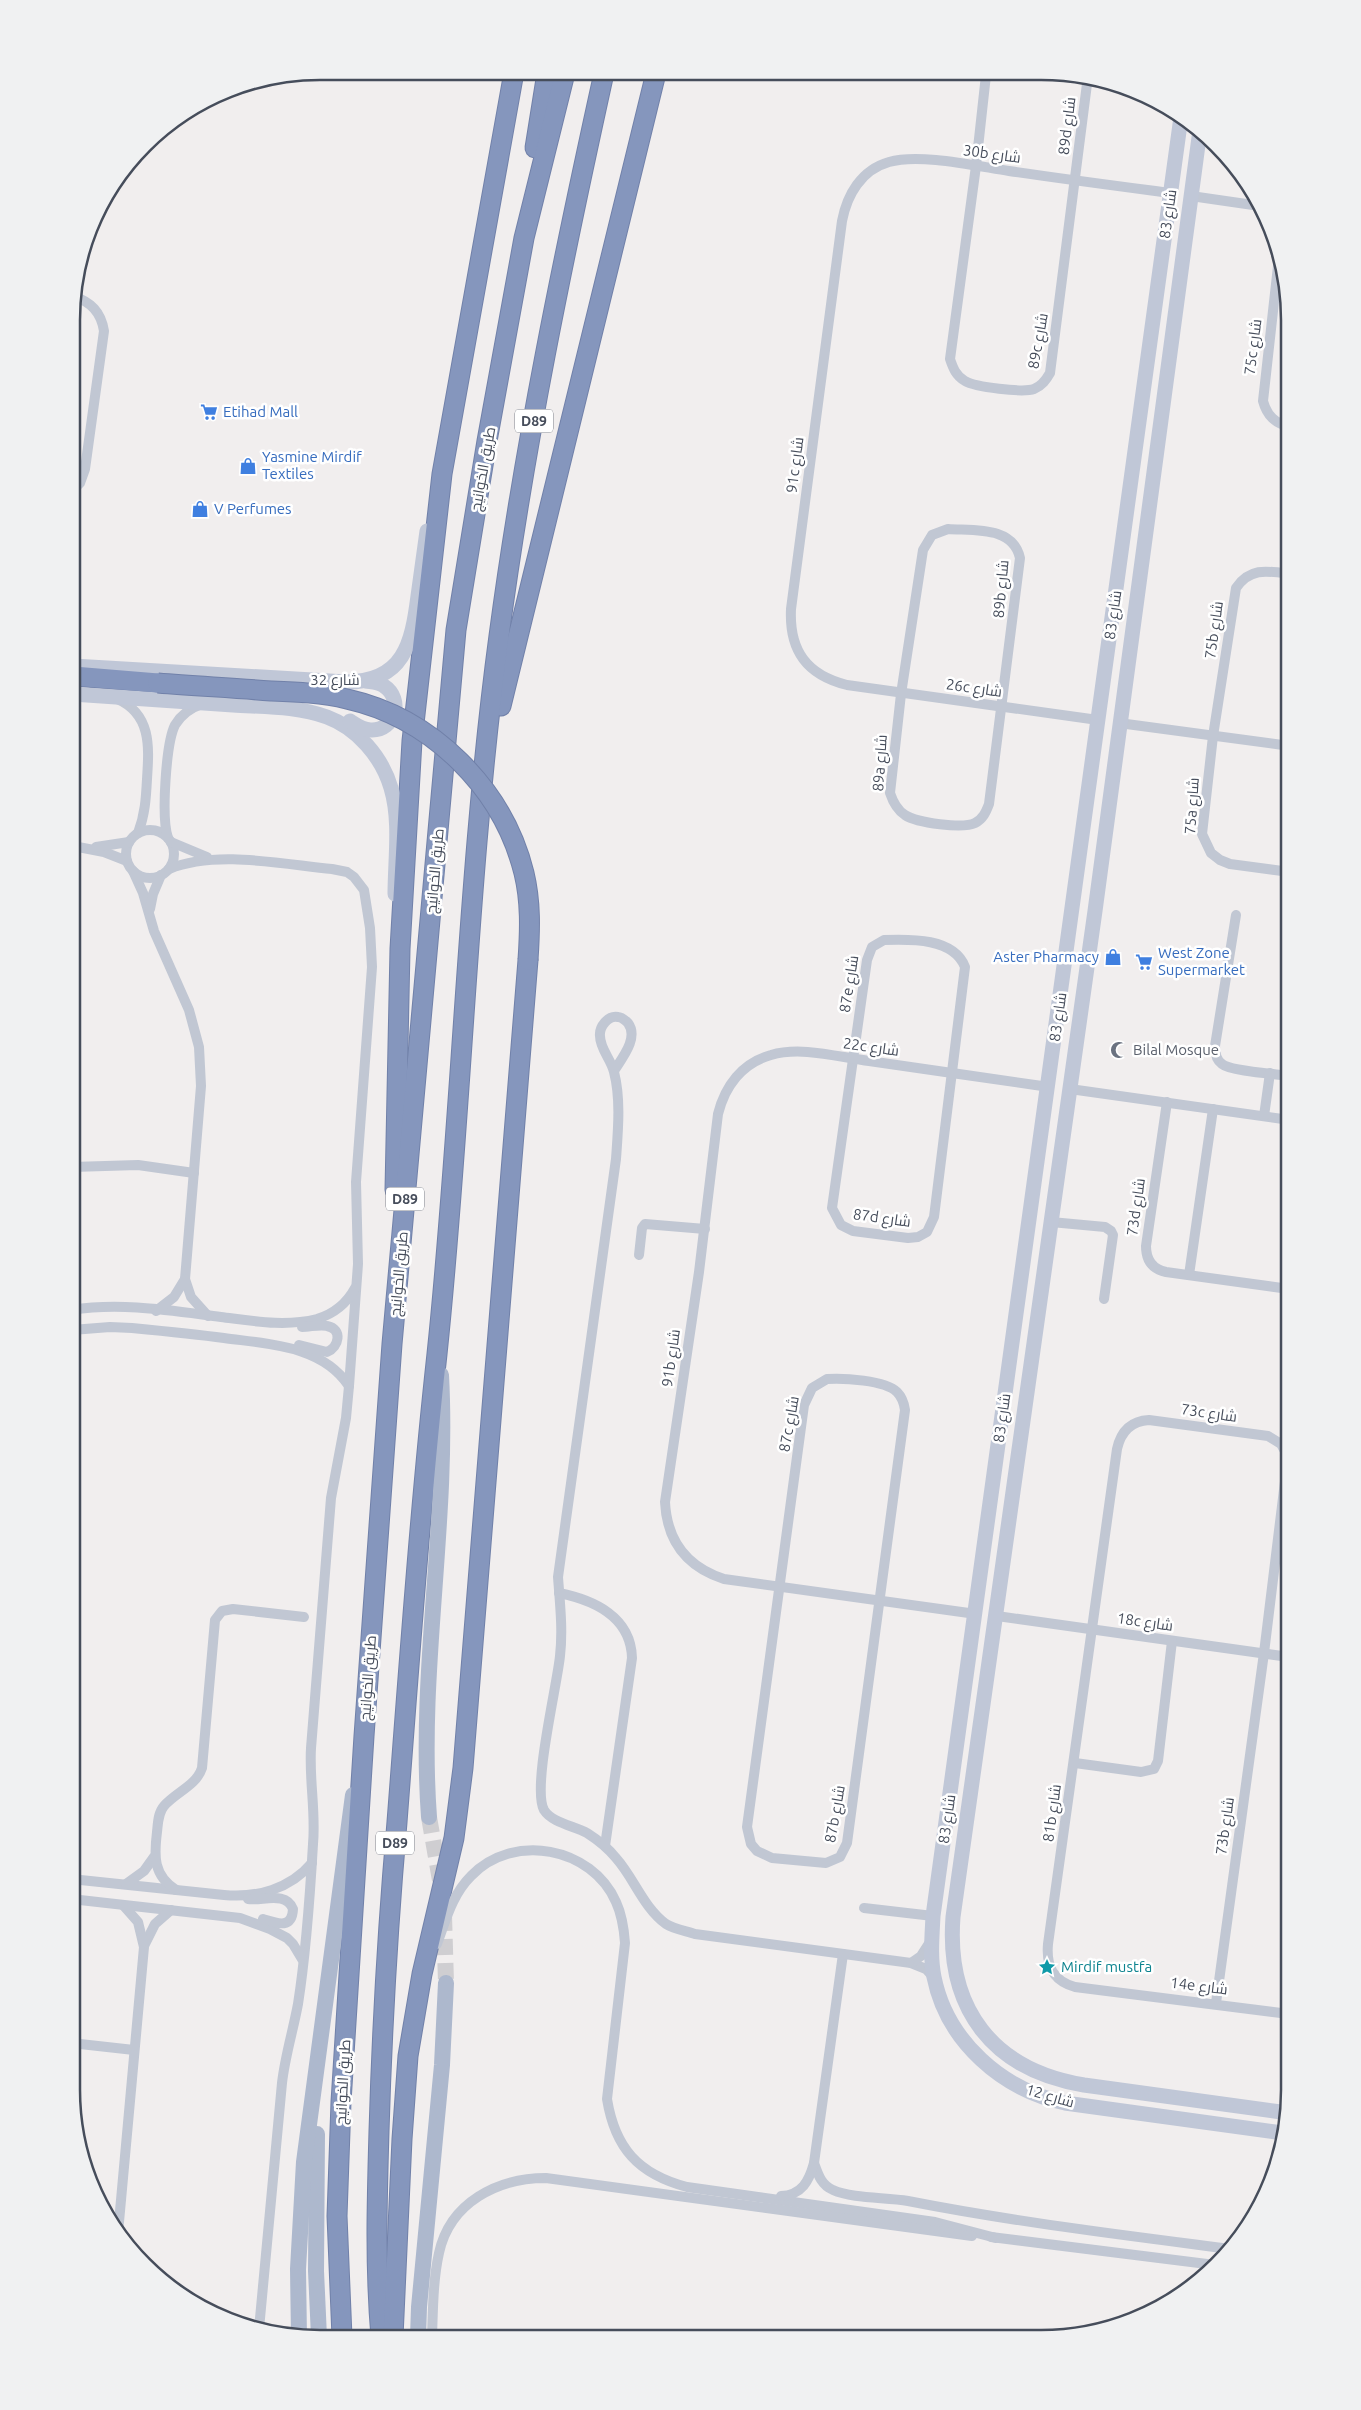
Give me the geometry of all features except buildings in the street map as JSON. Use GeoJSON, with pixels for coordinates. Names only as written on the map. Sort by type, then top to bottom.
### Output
{"type":"FeatureCollection","features":[{"type":"Feature","properties":{"kind":"highway"},"geometry":{"type":"LineString","coordinates":[[392,1344],[400,949],[412,741],[442,474],[513,80]]}},
{"type":"Feature","properties":{"kind":"highway"},"geometry":{"type":"LineString","coordinates":[[524,238],[534,153],[546,80]]}},
{"type":"Feature","properties":{"kind":"highway","name":"طريق الخوانيج"},"geometry":{"type":"LineString","coordinates":[[342,2330],[338,2216],[341,2112],[364,1736],[392,1344],[456,630],[524,238],[562,80]]}},
{"type":"Feature","properties":{"kind":"highway","name":"D89"},"geometry":{"type":"LineString","coordinates":[[381,2330],[376,2220],[383,2018],[426,1450],[437,1350],[485,773],[499,636],[529,444],[567,242],[602,80]]}},
{"type":"Feature","properties":{"kind":"highway"},"geometry":{"type":"LineString","coordinates":[[632,171],[631,154],[642,80]]}},
{"type":"Feature","properties":{"kind":"highway"},"geometry":{"type":"LineString","coordinates":[[485,773],[654,80]]}},
{"type":"Feature","properties":{"kind":"highway"},"geometry":{"type":"LineString","coordinates":[[80,677],[318,694],[347,698],[383,710],[426,733],[470,771],[503,818],[524,873],[529,902],[528,960],[462,1777],[447,1872],[422,1974],[413,2023],[404,2098],[393,2330]]}},
{"type":"Feature","properties":{"kind":"main road"},"geometry":{"type":"LineString","coordinates":[[429,1818],[426,1745],[442,1426],[441,1375],[437,1350]]}},
{"type":"Feature","properties":{"kind":"main road"},"geometry":{"type":"LineString","coordinates":[[299,2329],[300,2215],[308,2127],[319,2056],[342,1871],[364,1736]]}},
{"type":"Feature","properties":{"kind":"main road"},"geometry":{"type":"LineString","coordinates":[[418,2330],[442,2065],[446,1983]]}},
{"type":"Feature","properties":{"kind":"main road"},"geometry":{"type":"LineString","coordinates":[[319,2056],[315,2213],[319,2330]]}},
{"type":"Feature","properties":{"kind":"street"},"geometry":{"type":"LineString","coordinates":[[976,166],[985,80]]}},
{"type":"Feature","properties":{"kind":"street","name":"89d شارع"},"geometry":{"type":"LineString","coordinates":[[1076,180],[1087,85]]}},
{"type":"Feature","properties":{"kind":"street","name":"شارع 83"},"geometry":{"type":"LineString","coordinates":[[934,1916],[1180,125]]}},
{"type":"Feature","properties":{"kind":"street","name":"شارع 83"},"geometry":{"type":"LineString","coordinates":[[953,1917],[1070,1089],[1199,140]]}},
{"type":"Feature","properties":{"kind":"street","name":"30b شارع"},"geometry":{"type":"LineString","coordinates":[[842,221],[847,202],[856,185],[870,172],[887,162],[912,159],[1170,193]]}},
{"type":"Feature","properties":{"kind":"street","name":"89c شارع"},"geometry":{"type":"LineString","coordinates":[[976,166],[950,359],[958,375],[974,384],[1025,390],[1033,389],[1041,386],[1050,372],[1076,180]]}},
{"type":"Feature","properties":{"kind":"street"},"geometry":{"type":"LineString","coordinates":[[1191,196],[1251,205]]}},
{"type":"Feature","properties":{"kind":"street","name":"91c شارع"},"geometry":{"type":"LineString","coordinates":[[842,221],[790,624],[798,651],[806,664],[818,674],[832,681],[847,685]]}},
{"type":"Feature","properties":{"kind":"street","name":"75c شارع"},"geometry":{"type":"LineString","coordinates":[[1277,277],[1263,401],[1270,416],[1281,423]]}},
{"type":"Feature","properties":{"kind":"street"},"geometry":{"type":"LineString","coordinates":[[80,483],[85,469],[104,331],[99,314],[93,306],[81,300]]}},
{"type":"Feature","properties":{"kind":"street"},"geometry":{"type":"LineString","coordinates":[[1151,340],[1157,336],[1162,341],[1155,408],[1160,424]]}},
{"type":"Feature","properties":{"kind":"street","name":"شارع 32"},"geometry":{"type":"LineString","coordinates":[[80,666],[337,682],[366,680],[378,676],[393,666],[406,651],[411,640],[429,517],[442,474]]}},
{"type":"Feature","properties":{"kind":"street","name":"89b شارع"},"geometry":{"type":"LineString","coordinates":[[901,694],[925,544],[932,535],[948,529],[999,534],[1016,545],[1020,558],[1003,707]]}},
{"type":"Feature","properties":{"kind":"street","name":"75b شارع"},"geometry":{"type":"LineString","coordinates":[[1213,736],[1236,588],[1242,580],[1258,572],[1281,573]]}},
{"type":"Feature","properties":{"kind":"street"},"geometry":{"type":"LineString","coordinates":[[80,695],[310,712],[337,716],[369,730],[383,728],[393,717],[395,703],[393,696],[383,685],[366,680]]}},
{"type":"Feature","properties":{"kind":"street","name":"26c شارع"},"geometry":{"type":"LineString","coordinates":[[847,685],[1098,720]]}},
{"type":"Feature","properties":{"kind":"street","name":"89a شارع"},"geometry":{"type":"LineString","coordinates":[[901,694],[890,787],[892,799],[899,810],[909,818],[963,826],[976,822],[986,811],[1003,707]]}},
{"type":"Feature","properties":{"kind":"street"},"geometry":{"type":"LineString","coordinates":[[112,697],[131,707],[144,724],[148,734],[150,745],[144,814],[138,833],[129,842],[126,855],[150,915],[154,931],[189,1010],[199,1047],[201,1086],[185,1279],[191,1298],[208,1316]]}},
{"type":"Feature","properties":{"kind":"street"},"geometry":{"type":"LineString","coordinates":[[150,915],[153,894],[174,856],[163,817],[171,736],[180,718],[187,711],[205,703]]}},
{"type":"Feature","properties":{"kind":"street"},"geometry":{"type":"LineString","coordinates":[[310,712],[336,722],[360,738],[373,752],[391,787],[395,806],[395,896],[400,949]]}},
{"type":"Feature","properties":{"kind":"street"},"geometry":{"type":"LineString","coordinates":[[1119,723],[1281,745]]}},
{"type":"Feature","properties":{"kind":"street","name":"75a شارع"},"geometry":{"type":"LineString","coordinates":[[1213,736],[1202,824],[1205,845],[1220,860],[1230,864],[1281,871]]}},
{"type":"Feature","properties":{"kind":"street"},"geometry":{"type":"LineString","coordinates":[[138,833],[150,830],[157,831],[169,840],[210,858]]}},
{"type":"Feature","properties":{"kind":"street"},"geometry":{"type":"LineString","coordinates":[[87,848],[129,842]]}},
{"type":"Feature","properties":{"kind":"street"},"geometry":{"type":"LineString","coordinates":[[80,847],[127,861]]}},
{"type":"Feature","properties":{"kind":"street"},"geometry":{"type":"LineString","coordinates":[[133,871],[150,878],[189,862],[210,858],[347,872],[354,877],[364,890],[371,948],[356,1196],[358,1250],[349,1386],[344,1430],[333,1484],[311,1748],[310,1772],[314,1828],[312,1863],[298,2003],[284,2066],[260,2322]]}},
{"type":"Feature","properties":{"kind":"street"},"geometry":{"type":"LineString","coordinates":[[1236,915],[1215,1052],[1220,1063],[1225,1066],[1281,1075]]}},
{"type":"Feature","properties":{"kind":"street","name":"87e شارع"},"geometry":{"type":"LineString","coordinates":[[853,1059],[868,953],[872,947],[884,940],[917,941],[951,949],[962,960],[965,967],[953,1073]]}},
{"type":"Feature","properties":{"kind":"street"},"geometry":{"type":"LineString","coordinates":[[614,1070],[630,1045],[632,1035],[626,1020],[619,1016],[611,1017],[605,1022],[599,1035],[601,1045],[614,1070],[618,1124],[616,1159],[558,1577],[562,1631],[560,1658],[542,1778],[541,1799],[545,1811],[554,1819],[588,1834],[605,1846],[618,1859],[642,1897],[667,1925],[694,1934],[911,1963],[926,1969],[935,1979]]}},
{"type":"Feature","properties":{"kind":"street","name":"22c شارع"},"geometry":{"type":"LineString","coordinates":[[718,1114],[722,1100],[736,1077],[746,1067],[764,1057],[784,1052],[853,1059],[1049,1087]]}},
{"type":"Feature","properties":{"kind":"street","name":"87d شارع"},"geometry":{"type":"LineString","coordinates":[[853,1059],[832,1208],[841,1225],[853,1231],[913,1238],[922,1235],[930,1228],[934,1217],[953,1073]]}},
{"type":"Feature","properties":{"kind":"street"},"geometry":{"type":"LineString","coordinates":[[1264,1116],[1270,1073]]}},
{"type":"Feature","properties":{"kind":"street"},"geometry":{"type":"LineString","coordinates":[[1070,1089],[1281,1119]]}},
{"type":"Feature","properties":{"kind":"street","name":"73d شارع"},"geometry":{"type":"LineString","coordinates":[[1167,1102],[1146,1254],[1152,1266],[1158,1270],[1189,1276],[1281,1288]]}},
{"type":"Feature","properties":{"kind":"street"},"geometry":{"type":"LineString","coordinates":[[1189,1276],[1213,1109]]}},
{"type":"Feature","properties":{"kind":"street","name":"91b شارع"},"geometry":{"type":"LineString","coordinates":[[718,1114],[704,1229],[665,1502],[666,1515],[674,1540],[685,1556],[700,1569],[724,1579],[781,1586]]}},
{"type":"Feature","properties":{"kind":"street"},"geometry":{"type":"LineString","coordinates":[[80,1167],[138,1166],[194,1172]]}},
{"type":"Feature","properties":{"kind":"street"},"geometry":{"type":"LineString","coordinates":[[1051,1222],[1105,1228],[1111,1231],[1113,1236],[1104,1299]]}},
{"type":"Feature","properties":{"kind":"street"},"geometry":{"type":"LineString","coordinates":[[639,1255],[642,1228],[645,1224],[704,1229]]}},
{"type":"Feature","properties":{"kind":"street"},"geometry":{"type":"LineString","coordinates":[[156,1311],[174,1297],[185,1279]]}},
{"type":"Feature","properties":{"kind":"street"},"geometry":{"type":"LineString","coordinates":[[273,1324],[306,1321],[328,1315],[342,1305],[356,1285]]}},
{"type":"Feature","properties":{"kind":"street"},"geometry":{"type":"LineString","coordinates":[[80,1308],[130,1308],[302,1327],[330,1326],[334,1329],[338,1340],[336,1346],[327,1352],[300,1345],[270,1344],[132,1328],[110,1327],[80,1329]]}},
{"type":"Feature","properties":{"kind":"street"},"geometry":{"type":"LineString","coordinates":[[270,1344],[298,1350],[324,1361],[336,1370],[349,1386]]}},
{"type":"Feature","properties":{"kind":"street","name":"87c شارع"},"geometry":{"type":"LineString","coordinates":[[781,1586],[807,1396],[812,1388],[827,1379],[853,1380],[891,1388],[901,1397],[905,1410],[880,1600]]}},
{"type":"Feature","properties":{"kind":"street","name":"73c شارع"},"geometry":{"type":"LineString","coordinates":[[1091,1630],[1119,1439],[1131,1424],[1140,1420],[1157,1421],[1268,1436],[1281,1444]]}},
{"type":"Feature","properties":{"kind":"street","name":"73c شارع"},"geometry":{"type":"LineString","coordinates":[[1264,1653],[1281,1520]]}},
{"type":"Feature","properties":{"kind":"street"},"geometry":{"type":"LineString","coordinates":[[781,1586],[976,1614],[983,1629],[974,1700],[976,1705],[984,1705]]}},
{"type":"Feature","properties":{"kind":"street","name":"87b شارع"},"geometry":{"type":"LineString","coordinates":[[781,1586],[748,1827],[751,1844],[756,1850],[772,1858],[826,1863],[840,1857],[845,1850],[880,1600]]}},
{"type":"Feature","properties":{"kind":"street"},"geometry":{"type":"LineString","coordinates":[[559,1593],[581,1597],[599,1605],[613,1615],[626,1631],[632,1645],[632,1658],[605,1846]]}},
{"type":"Feature","properties":{"kind":"street"},"geometry":{"type":"LineString","coordinates":[[176,1890],[159,1874],[154,1857],[161,1811],[195,1781],[202,1768],[214,1626],[218,1615],[222,1611],[233,1609],[304,1617]]}},
{"type":"Feature","properties":{"kind":"street","name":"18c شارع"},"geometry":{"type":"LineString","coordinates":[[997,1616],[1281,1656]]}},
{"type":"Feature","properties":{"kind":"street","name":"81b شارع"},"geometry":{"type":"LineString","coordinates":[[1075,1987],[1066,1984],[1052,1972],[1047,1954],[1075,1763],[1091,1630]]}},
{"type":"Feature","properties":{"kind":"street"},"geometry":{"type":"LineString","coordinates":[[1075,1763],[1142,1772],[1154,1769],[1158,1762],[1172,1641]]}},
{"type":"Feature","properties":{"kind":"street","name":"73b شارع"},"geometry":{"type":"LineString","coordinates":[[1216,2003],[1264,1653]]}},
{"type":"Feature","properties":{"kind":"street"},"geometry":{"type":"LineString","coordinates":[[422,1974],[458,1891],[472,1875],[489,1862],[508,1853],[544,1850],[571,1857],[589,1868],[605,1883],[623,1922],[625,1943],[607,2099],[610,2120],[619,2140],[631,2157],[647,2171],[666,2181],[686,2187],[935,2222],[996,2238]]}},
{"type":"Feature","properties":{"kind":"street"},"geometry":{"type":"LineString","coordinates":[[126,1884],[144,1871],[154,1857]]}},
{"type":"Feature","properties":{"kind":"street"},"geometry":{"type":"LineString","coordinates":[[232,1896],[256,1894],[280,1887],[295,1880],[312,1863]]}},
{"type":"Feature","properties":{"kind":"street"},"geometry":{"type":"LineString","coordinates":[[80,1880],[258,1900],[282,1898],[291,1904],[293,1914],[291,1920],[281,1925],[248,1916],[230,1916],[80,1900]]}},
{"type":"Feature","properties":{"kind":"street"},"geometry":{"type":"LineString","coordinates":[[119,2221],[144,1947],[138,1922],[123,1905]]}},
{"type":"Feature","properties":{"kind":"street"},"geometry":{"type":"LineString","coordinates":[[864,1908],[934,1916]]}},
{"type":"Feature","properties":{"kind":"street"},"geometry":{"type":"LineString","coordinates":[[144,1947],[155,1924],[171,1910]]}},
{"type":"Feature","properties":{"kind":"street"},"geometry":{"type":"LineString","coordinates":[[230,1916],[260,1925],[280,1934],[293,1944],[302,1959]]}},
{"type":"Feature","properties":{"kind":"street","name":"شارع 12"},"geometry":{"type":"LineString","coordinates":[[934,1916],[932,1938],[935,1979],[947,2013],[968,2045],[996,2073],[1025,2090],[1066,2103],[1277,2132]]}},
{"type":"Feature","properties":{"kind":"street","name":"شارع 12"},"geometry":{"type":"LineString","coordinates":[[953,1917],[953,1964],[961,1993],[985,2033],[1007,2055],[1020,2064],[1047,2078],[1062,2082],[1280,2112]]}},
{"type":"Feature","properties":{"kind":"street"},"geometry":{"type":"LineString","coordinates":[[911,1963],[921,1956],[932,1938]]}},
{"type":"Feature","properties":{"kind":"street"},"geometry":{"type":"LineString","coordinates":[[768,2198],[786,2196],[804,2187],[814,2163],[843,1954]]}},
{"type":"Feature","properties":{"kind":"street","name":"14e شارع"},"geometry":{"type":"LineString","coordinates":[[1075,1987],[1216,2003],[1281,2013]]}},
{"type":"Feature","properties":{"kind":"street"},"geometry":{"type":"LineString","coordinates":[[80,2044],[134,2050]]}},
{"type":"Feature","properties":{"kind":"street"},"geometry":{"type":"LineString","coordinates":[[1248,2128],[1267,2122],[1279,2123]]}},
{"type":"Feature","properties":{"kind":"street"},"geometry":{"type":"LineString","coordinates":[[814,2163],[819,2177],[825,2184],[842,2192],[894,2198],[985,2217],[1221,2248]]}},
{"type":"Feature","properties":{"kind":"street"},"geometry":{"type":"LineString","coordinates":[[432,2330],[436,2265],[444,2237],[456,2218],[472,2201],[498,2185],[512,2180],[546,2178],[964,2235],[1206,2264]]}},
{"type":"Feature","properties":{"kind":"tunnel"},"geometry":{"type":"LineString","coordinates":[[429,1817],[441,1886]]}},
{"type":"Feature","properties":{"kind":"tunnel"},"geometry":{"type":"LineString","coordinates":[[444,1915],[446,1983]]}},
{"type":"Feature","properties":{"kind":"place","name":"Etihad Mall"},"geometry":{"type":"Point","coordinates":[209,412]}},
{"type":"Feature","properties":{"kind":"place","name":"Yasmine Mirdif Textiles"},"geometry":{"type":"Point","coordinates":[248,466]}},
{"type":"Feature","properties":{"kind":"place","name":"V Perfumes"},"geometry":{"type":"Point","coordinates":[200,509]}},
{"type":"Feature","properties":{"kind":"place","name":"Aster Pharmacy"},"geometry":{"type":"Point","coordinates":[1113,957]}},
{"type":"Feature","properties":{"kind":"place","name":"West Zone Supermarket"},"geometry":{"type":"Point","coordinates":[1144,962]}},
{"type":"Feature","properties":{"kind":"place","name":"Bilal Mosque"},"geometry":{"type":"Point","coordinates":[1119,1050]}},
{"type":"Feature","properties":{"kind":"place","name":"Mirdif mustfa"},"geometry":{"type":"Point","coordinates":[1047,1967]}}]}
